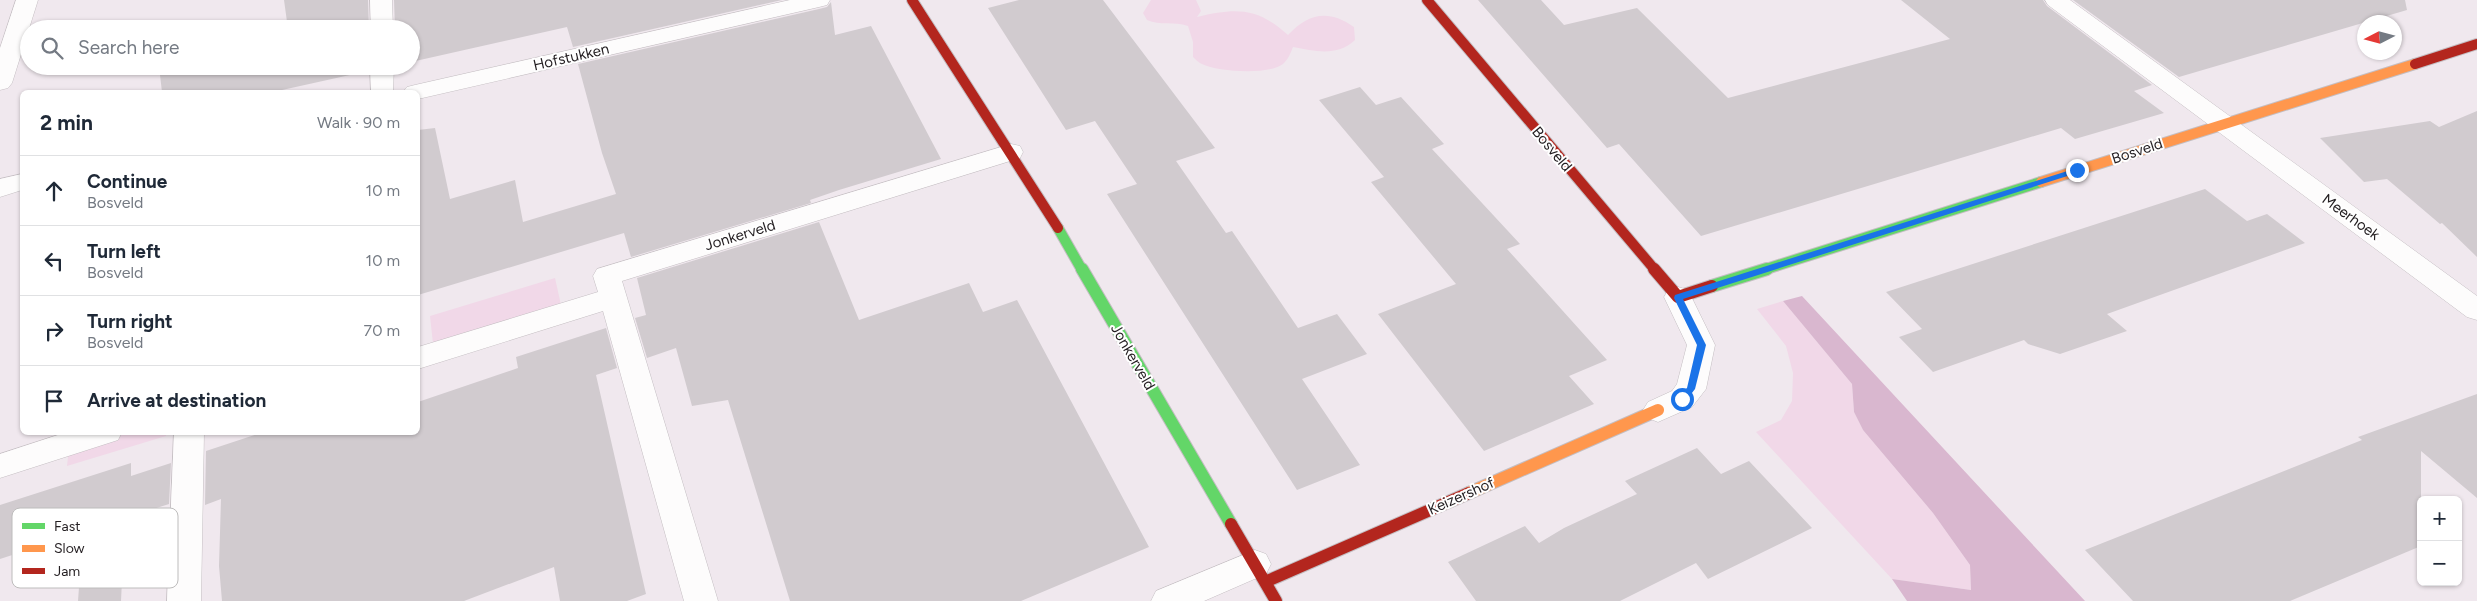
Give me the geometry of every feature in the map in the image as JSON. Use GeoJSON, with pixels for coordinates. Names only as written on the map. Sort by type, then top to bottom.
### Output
{"type":"FeatureCollection","features":[{"type":"Feature","properties":{"kind":"street"},"geometry":{"type":"LineString","coordinates":[[21,20],[27,0]]}},
{"type":"Feature","properties":{"kind":"street"},"geometry":{"type":"LineString","coordinates":[[382,0],[382,20]]}},
{"type":"Feature","properties":{"kind":"street","name":"Hofstukken"},"geometry":{"type":"LineString","coordinates":[[420,91],[724,11],[819,0]]}},
{"type":"Feature","properties":{"kind":"street","name":"Jonkerveld"},"geometry":{"type":"LineString","coordinates":[[912,0],[1011,152],[1260,573]]}},
{"type":"Feature","properties":{"kind":"street","name":"Bosveld"},"geometry":{"type":"LineString","coordinates":[[1427,0],[1678,298],[1701,345],[1691,389],[1682,399],[1658,410]]}},
{"type":"Feature","properties":{"kind":"street"},"geometry":{"type":"LineString","coordinates":[[2056,0],[2225,124]]}},
{"type":"Feature","properties":{"kind":"street"},"geometry":{"type":"LineString","coordinates":[[0,84],[20,22]]}},
{"type":"Feature","properties":{"kind":"street","name":"Bosveld"},"geometry":{"type":"LineString","coordinates":[[1678,298],[2477,44]]}},
{"type":"Feature","properties":{"kind":"street"},"geometry":{"type":"LineString","coordinates":[[382,75],[382,90]]}},
{"type":"Feature","properties":{"kind":"street","name":"Meerhoek"},"geometry":{"type":"LineString","coordinates":[[2225,124],[2477,310]]}},
{"type":"Feature","properties":{"kind":"street","name":"Jonkerveld"},"geometry":{"type":"LineString","coordinates":[[701,601],[607,276],[1011,152]]}},
{"type":"Feature","properties":{"kind":"street"},"geometry":{"type":"LineString","coordinates":[[0,188],[20,183]]}},
{"type":"Feature","properties":{"kind":"street"},"geometry":{"type":"LineString","coordinates":[[420,357],[613,298]]}},
{"type":"Feature","properties":{"kind":"street","name":"Keizershof"},"geometry":{"type":"LineString","coordinates":[[1168,601],[1260,573],[1658,410]]}},
{"type":"Feature","properties":{"kind":"street"},"geometry":{"type":"LineString","coordinates":[[0,466],[98,435]]}},
{"type":"Feature","properties":{"kind":"street"},"geometry":{"type":"LineString","coordinates":[[184,601],[189,435]]}},
{"type":"Feature","properties":{"kind":"street"},"geometry":{"type":"LineString","coordinates":[[1260,573],[1276,601]]}},
{"type":"Feature","properties":{"kind":"shaded area"},"geometry":{"type":"Polygon","coordinates":[[[1151,0],[1196,0],[1201,11],[1197,17],[1223,12],[1245,12],[1266,19],[1288,35],[1303,22],[1311,18],[1327,16],[1345,21],[1354,27],[1355,40],[1341,49],[1333,51],[1293,47],[1283,64],[1267,70],[1219,69],[1201,63],[1193,57],[1193,42],[1188,26],[1157,23],[1147,20],[1143,13],[1151,0]]]}},
{"type":"Feature","properties":{"kind":"shaded area"},"geometry":{"type":"Polygon","coordinates":[[[555,278],[561,305],[433,344],[430,316],[555,278]]]}},
{"type":"Feature","properties":{"kind":"shaded area"},"geometry":{"type":"Polygon","coordinates":[[[1802,296],[2085,601],[1907,601],[1892,579],[1971,590],[1970,565],[1933,513],[1863,430],[1854,412],[1852,384],[1783,301],[1802,296]]]}},
{"type":"Feature","properties":{"kind":"shaded area"},"geometry":{"type":"Polygon","coordinates":[[[1783,301],[1852,384],[1854,412],[1863,430],[1933,513],[1970,565],[1971,590],[1892,579],[1756,432],[1781,420],[1792,401],[1793,373],[1786,346],[1757,309],[1783,301]]]}},
{"type":"Feature","properties":{"kind":"shaded area"},"geometry":{"type":"Polygon","coordinates":[[[112,435],[166,435],[67,466],[69,448],[112,435]]]}},
{"type":"Feature","properties":{"kind":"building"},"geometry":{"type":"Polygon","coordinates":[[[284,0],[368,0],[369,20],[287,20],[284,0]]]}},
{"type":"Feature","properties":{"kind":"building"},"geometry":{"type":"Polygon","coordinates":[[[394,0],[782,0],[573,47],[567,27],[420,60],[420,20],[395,20],[394,0]]]}},
{"type":"Feature","properties":{"kind":"building"},"geometry":{"type":"Polygon","coordinates":[[[1019,0],[1103,0],[1215,148],[1176,161],[1226,233],[1232,231],[1298,328],[1337,314],[1367,354],[1302,379],[1360,465],[1297,490],[1107,194],[1137,184],[1095,121],[1066,130],[988,8],[1019,0]]]}},
{"type":"Feature","properties":{"kind":"building"},"geometry":{"type":"Polygon","coordinates":[[[1478,0],[1541,0],[1564,25],[1637,8],[1728,98],[1950,39],[1901,0],[2043,0],[2047,6],[2152,85],[2134,91],[2164,113],[2075,139],[2061,128],[1701,236],[1619,144],[1607,148],[1478,0]]]}},
{"type":"Feature","properties":{"kind":"building"},"geometry":{"type":"Polygon","coordinates":[[[2073,0],[2405,0],[2407,10],[2390,15],[2357,15],[2357,25],[2179,77],[2073,0]]]}},
{"type":"Feature","properties":{"kind":"building"},"geometry":{"type":"Polygon","coordinates":[[[831,2],[835,35],[871,26],[941,159],[839,190],[810,200],[811,203],[631,257],[624,233],[420,294],[420,130],[435,128],[450,199],[515,180],[523,222],[616,194],[602,153],[578,64],[827,7],[831,2]]]}},
{"type":"Feature","properties":{"kind":"building"},"geometry":{"type":"Polygon","coordinates":[[[160,75],[350,75],[282,90],[162,90],[160,75]]]}},
{"type":"Feature","properties":{"kind":"building"},"geometry":{"type":"Polygon","coordinates":[[[1360,87],[1376,105],[1401,97],[1444,144],[1432,149],[1520,244],[1507,249],[1607,360],[1569,376],[1594,404],[1484,451],[1378,314],[1456,284],[1371,182],[1384,177],[1319,100],[1360,87]]]}},
{"type":"Feature","properties":{"kind":"building"},"geometry":{"type":"Polygon","coordinates":[[[2477,111],[2477,257],[2442,223],[2440,224],[2387,179],[2364,182],[2320,138],[2430,121],[2439,127],[2477,111]]]}},
{"type":"Feature","properties":{"kind":"building"},"geometry":{"type":"Polygon","coordinates":[[[2205,189],[2247,221],[2267,214],[2305,243],[2107,314],[2127,331],[2060,354],[2028,344],[2024,340],[1933,372],[1899,337],[1922,329],[1886,292],[2205,189]]]}},
{"type":"Feature","properties":{"kind":"building"},"geometry":{"type":"Polygon","coordinates":[[[819,222],[859,320],[969,283],[983,312],[1017,300],[1149,547],[1021,601],[790,601],[728,400],[692,406],[676,348],[647,358],[635,318],[646,315],[637,278],[819,222]]]}},
{"type":"Feature","properties":{"kind":"building"},"geometry":{"type":"Polygon","coordinates":[[[606,328],[617,368],[596,375],[646,594],[627,601],[560,601],[554,567],[464,601],[222,601],[219,566],[221,499],[205,505],[206,451],[255,435],[420,435],[420,401],[518,368],[516,357],[606,328]]]}},
{"type":"Feature","properties":{"kind":"building"},"geometry":{"type":"Polygon","coordinates":[[[2477,394],[2477,498],[2421,451],[2421,496],[2417,496],[2417,548],[2290,601],[2133,601],[2085,550],[2362,440],[2358,437],[2477,394]]]}},
{"type":"Feature","properties":{"kind":"building"},"geometry":{"type":"Polygon","coordinates":[[[1697,448],[1721,474],[1749,461],[1812,528],[1708,579],[1696,563],[1620,601],[1476,601],[1448,562],[1525,526],[1539,543],[1564,528],[1637,494],[1625,481],[1697,448]]]}},
{"type":"Feature","properties":{"kind":"building"},"geometry":{"type":"Polygon","coordinates":[[[131,463],[131,476],[171,463],[169,504],[156,508],[12,508],[12,555],[0,559],[0,505],[131,463]]]}},
{"type":"Feature","properties":{"kind":"building"},"geometry":{"type":"Polygon","coordinates":[[[79,588],[122,588],[121,601],[78,601],[79,588]]]}},
{"type":"Feature","properties":{"kind":"traffic: fast"},"geometry":{"type":"LineString","coordinates":[[1712,286],[2041,182]]}},
{"type":"Feature","properties":{"kind":"traffic: fast"},"geometry":{"type":"LineString","coordinates":[[1058,228],[1231,524]]}},
{"type":"Feature","properties":{"kind":"traffic: slow"},"geometry":{"type":"LineString","coordinates":[[2041,182],[2415,64]]}},
{"type":"Feature","properties":{"kind":"traffic: slow"},"geometry":{"type":"LineString","coordinates":[[1469,493],[1658,410]]}},
{"type":"Feature","properties":{"kind":"traffic: jam"},"geometry":{"type":"LineString","coordinates":[[912,0],[1058,228]]}},
{"type":"Feature","properties":{"kind":"traffic: jam"},"geometry":{"type":"LineString","coordinates":[[1427,0],[1678,297],[1712,286]]}},
{"type":"Feature","properties":{"kind":"traffic: jam"},"geometry":{"type":"LineString","coordinates":[[2415,64],[2477,44]]}},
{"type":"Feature","properties":{"kind":"traffic: jam"},"geometry":{"type":"LineString","coordinates":[[1265,582],[1469,493]]}},
{"type":"Feature","properties":{"kind":"traffic: jam"},"geometry":{"type":"LineString","coordinates":[[1231,524],[1276,601]]}},
{"type":"Feature","properties":{"kind":"route"},"geometry":{"type":"LineString","coordinates":[[1682,399],[1691,389],[1696,376],[1701,345],[1678,298],[2077,170]]}}]}
